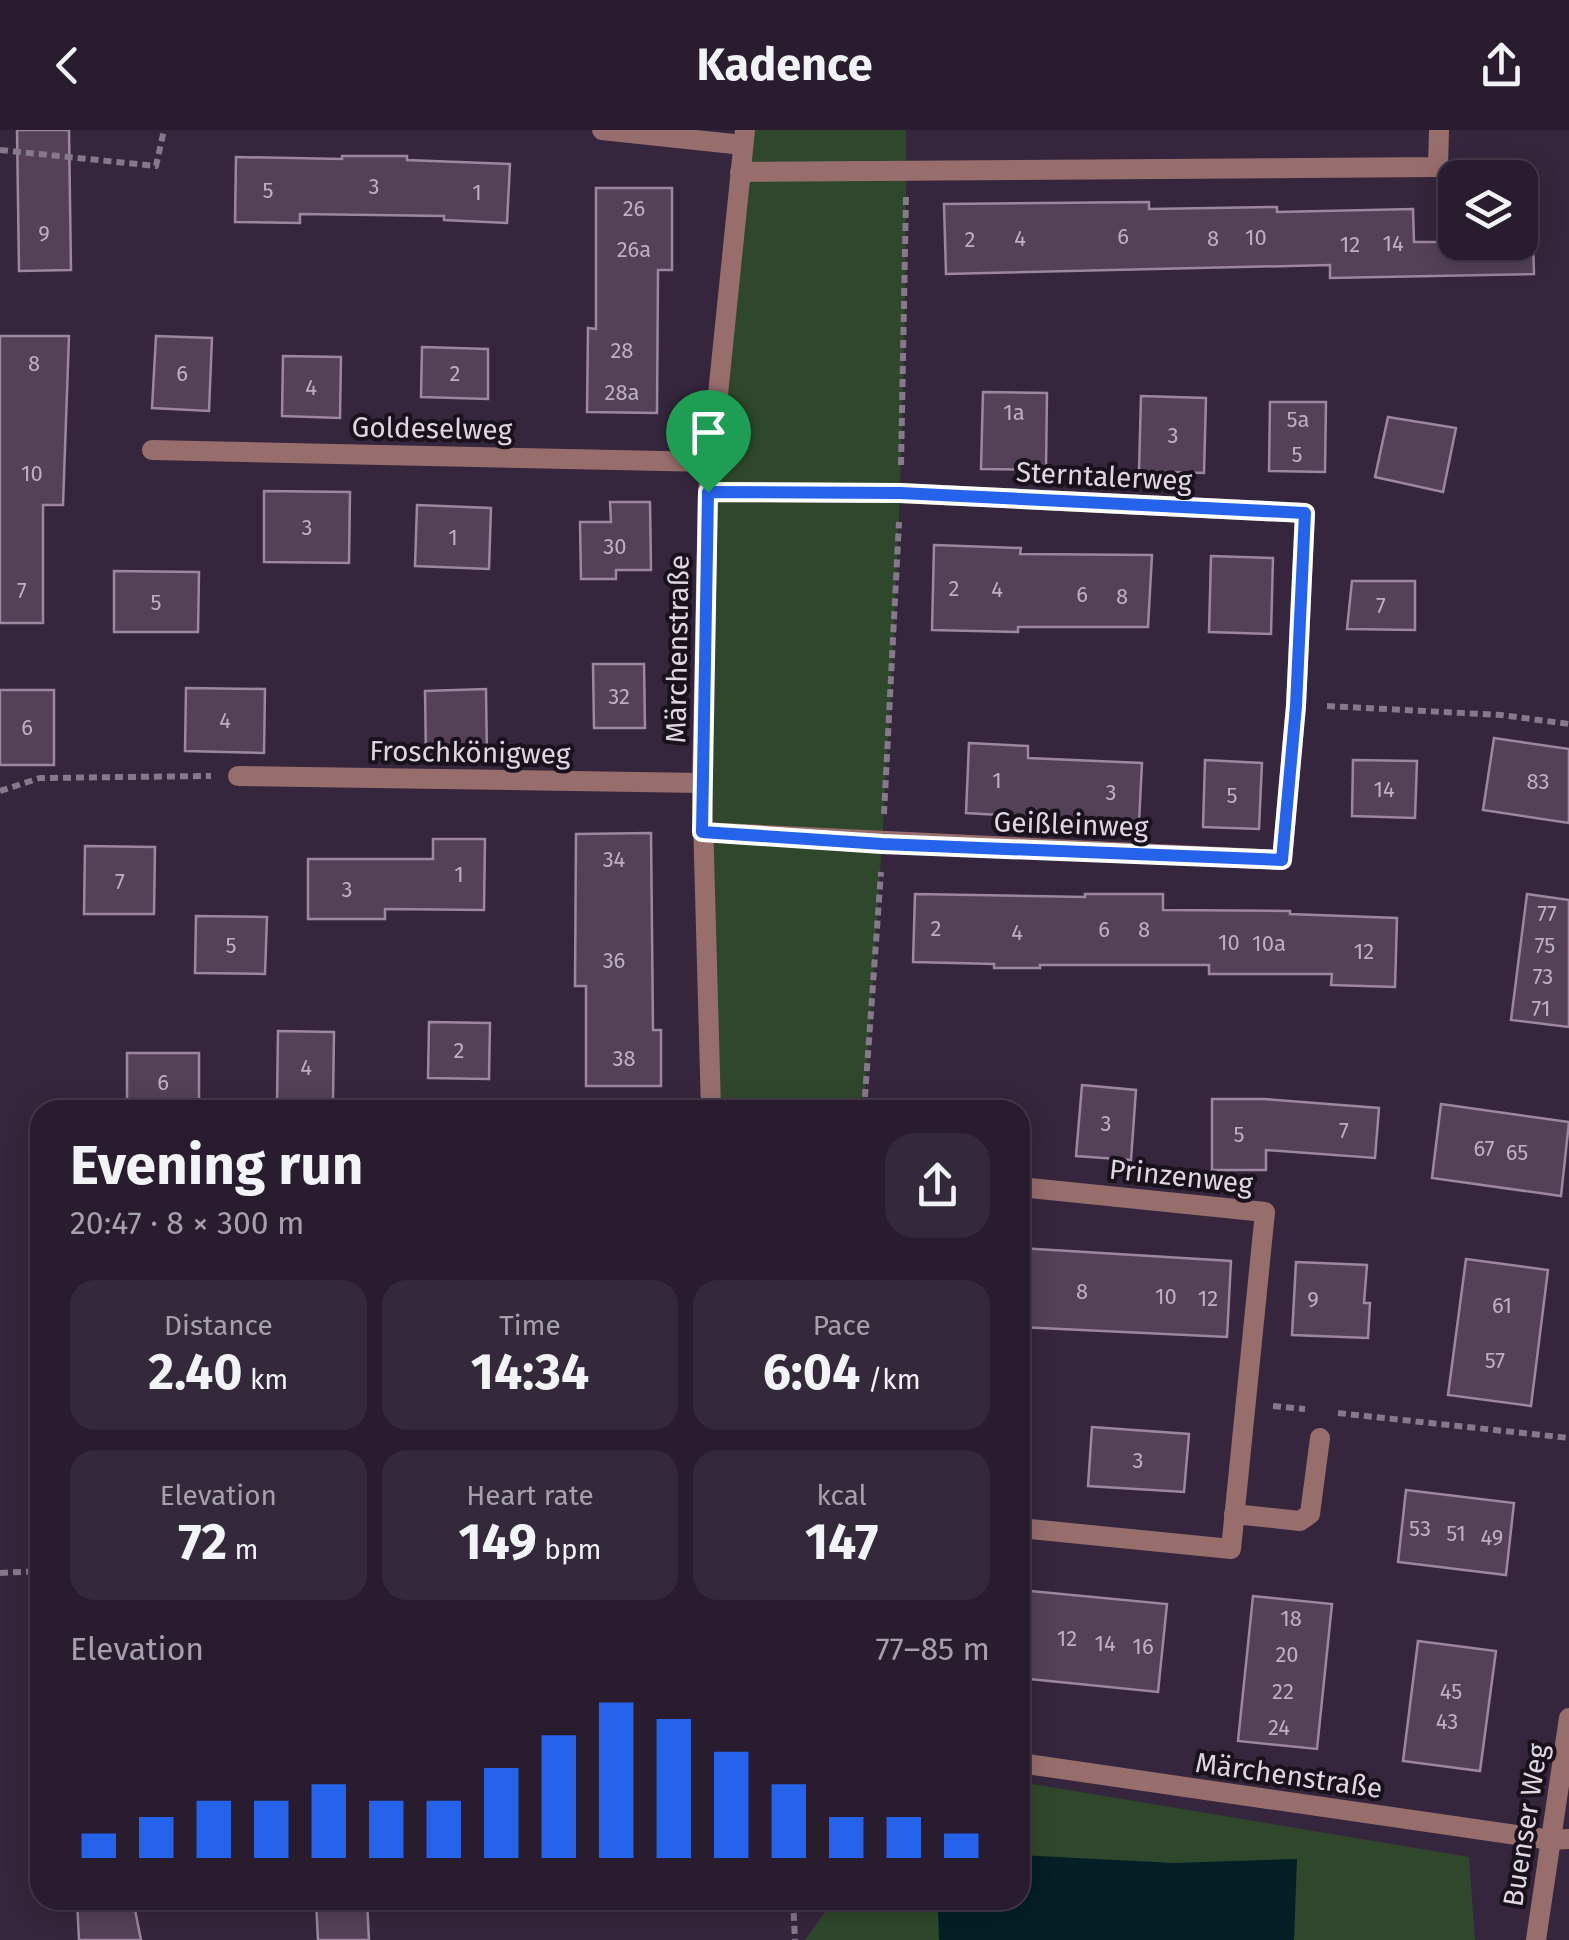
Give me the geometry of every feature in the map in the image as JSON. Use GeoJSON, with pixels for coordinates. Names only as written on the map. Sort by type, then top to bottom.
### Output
{"type":"FeatureCollection","features":[{"type":"Feature","properties":{"kind":"street"},"geometry":{"type":"LineString","coordinates":[[602,130],[744,138]]}},
{"type":"Feature","properties":{"kind":"street"},"geometry":{"type":"LineString","coordinates":[[740,172],[1438,167],[1439,130]]}},
{"type":"Feature","properties":{"kind":"street","name":"Märchenstraße"},"geometry":{"type":"LineString","coordinates":[[711,1100],[702,832],[708,492],[744,138]]}},
{"type":"Feature","properties":{"kind":"street","name":"Goldeselweg"},"geometry":{"type":"LineString","coordinates":[[152,450],[710,462]]}},
{"type":"Feature","properties":{"kind":"street","name":"Sterntalerweg"},"geometry":{"type":"LineString","coordinates":[[708,492],[900,493],[1305,513],[1296,706]]}},
{"type":"Feature","properties":{"kind":"street","name":"Geißleinweg"},"geometry":{"type":"LineString","coordinates":[[702,832],[882,844],[1282,860],[1296,706]]}},
{"type":"Feature","properties":{"kind":"street","name":"Froschkönigweg"},"geometry":{"type":"LineString","coordinates":[[238,776],[702,783]]}},
{"type":"Feature","properties":{"kind":"street","name":"Prinzenweg"},"geometry":{"type":"LineString","coordinates":[[1030,1188],[1265,1212],[1247,1403]]}},
{"type":"Feature","properties":{"kind":"street"},"geometry":{"type":"LineString","coordinates":[[1030,1529],[1231,1548],[1247,1403]]}},
{"type":"Feature","properties":{"kind":"street"},"geometry":{"type":"LineString","coordinates":[[1234,1514],[1300,1521],[1310,1514],[1320,1438]]}},
{"type":"Feature","properties":{"kind":"street","name":"Buenser Weg"},"geometry":{"type":"LineString","coordinates":[[1536,1940],[1560,1840],[1569,1718]]}},
{"type":"Feature","properties":{"kind":"street","name":"Märchenstraße"},"geometry":{"type":"LineString","coordinates":[[1030,1765],[1560,1840]]}},
{"type":"Feature","properties":{"kind":"path"},"geometry":{"type":"LineString","coordinates":[[0,150],[156,166],[164,130]]}},
{"type":"Feature","properties":{"kind":"path"},"geometry":{"type":"LineString","coordinates":[[865,1100],[900,493],[907,172]]}},
{"type":"Feature","properties":{"kind":"path"},"geometry":{"type":"LineString","coordinates":[[1296,706],[1501,715],[1569,724]]}},
{"type":"Feature","properties":{"kind":"path"},"geometry":{"type":"LineString","coordinates":[[0,791],[40,778],[238,776]]}},
{"type":"Feature","properties":{"kind":"path"},"geometry":{"type":"LineString","coordinates":[[1247,1403],[1569,1438]]}},
{"type":"Feature","properties":{"kind":"path"},"geometry":{"type":"LineString","coordinates":[[0,1573],[30,1572]]}},
{"type":"Feature","properties":{"kind":"path"},"geometry":{"type":"LineString","coordinates":[[793,1910],[795,1940]]}},
{"type":"Feature","properties":{"kind":"green space"},"geometry":{"type":"Polygon","coordinates":[[[745,130],[906,130],[900,498],[865,1100],[711,1100],[708,492],[745,130]]]}},
{"type":"Feature","properties":{"kind":"green space"},"geometry":{"type":"Polygon","coordinates":[[[1030,1784],[1469,1857],[1475,1940],[805,1940],[827,1910],[1030,1910],[1030,1784]]]}},
{"type":"Feature","properties":{"kind":"water"},"geometry":{"type":"Polygon","coordinates":[[[1030,1856],[1173,1863],[1297,1859],[1294,1940],[939,1940],[938,1911],[1030,1910],[1030,1856]]]}},
{"type":"Feature","properties":{"kind":"building"},"geometry":{"type":"Polygon","coordinates":[[[17,130],[69,130],[71,270],[19,271],[17,130]]]}},
{"type":"Feature","properties":{"kind":"building"},"geometry":{"type":"Polygon","coordinates":[[[407,156],[407,160],[510,164],[507,223],[444,220],[444,216],[300,214],[300,223],[235,222],[236,157],[407,156]]]}},
{"type":"Feature","properties":{"kind":"building"},"geometry":{"type":"Polygon","coordinates":[[[596,188],[672,188],[672,270],[658,270],[657,413],[587,412],[588,328],[596,329],[596,188]]]}},
{"type":"Feature","properties":{"kind":"building"},"geometry":{"type":"Polygon","coordinates":[[[1149,202],[1149,209],[1277,207],[1277,212],[1413,209],[1414,242],[1438,242],[1438,260],[1534,260],[1534,274],[1330,278],[1330,265],[946,274],[944,204],[1149,202]]]}},
{"type":"Feature","properties":{"kind":"building"},"geometry":{"type":"Polygon","coordinates":[[[0,336],[69,336],[63,505],[43,505],[43,623],[0,623],[0,336]]]}},
{"type":"Feature","properties":{"kind":"building"},"geometry":{"type":"Polygon","coordinates":[[[156,336],[212,338],[209,411],[152,408],[156,336]]]}},
{"type":"Feature","properties":{"kind":"building"},"geometry":{"type":"Polygon","coordinates":[[[422,347],[488,349],[488,399],[421,397],[422,347]]]}},
{"type":"Feature","properties":{"kind":"building"},"geometry":{"type":"Polygon","coordinates":[[[283,356],[341,357],[340,418],[282,416],[283,356]]]}},
{"type":"Feature","properties":{"kind":"building"},"geometry":{"type":"Polygon","coordinates":[[[983,392],[1047,393],[1046,470],[981,469],[983,392]]]}},
{"type":"Feature","properties":{"kind":"building"},"geometry":{"type":"Polygon","coordinates":[[[1141,396],[1206,398],[1204,473],[1139,471],[1141,396]]]}},
{"type":"Feature","properties":{"kind":"building"},"geometry":{"type":"Polygon","coordinates":[[[1270,402],[1326,402],[1325,472],[1269,471],[1270,402]]]}},
{"type":"Feature","properties":{"kind":"building"},"geometry":{"type":"Polygon","coordinates":[[[1388,417],[1456,428],[1443,492],[1375,477],[1388,417]]]}},
{"type":"Feature","properties":{"kind":"building"},"geometry":{"type":"Polygon","coordinates":[[[264,491],[350,492],[349,563],[264,562],[264,491]]]}},
{"type":"Feature","properties":{"kind":"building"},"geometry":{"type":"Polygon","coordinates":[[[610,502],[650,502],[651,570],[616,570],[616,579],[581,579],[580,522],[611,522],[610,502]]]}},
{"type":"Feature","properties":{"kind":"building"},"geometry":{"type":"Polygon","coordinates":[[[417,505],[491,508],[489,569],[415,566],[417,505]]]}},
{"type":"Feature","properties":{"kind":"building"},"geometry":{"type":"Polygon","coordinates":[[[934,545],[1021,548],[1020,554],[1152,555],[1148,627],[1018,627],[1018,632],[932,630],[934,545]]]}},
{"type":"Feature","properties":{"kind":"building"},"geometry":{"type":"Polygon","coordinates":[[[1211,556],[1273,558],[1271,634],[1209,632],[1211,556]]]}},
{"type":"Feature","properties":{"kind":"building"},"geometry":{"type":"Polygon","coordinates":[[[114,571],[199,572],[198,632],[114,632],[114,571]]]}},
{"type":"Feature","properties":{"kind":"building"},"geometry":{"type":"Polygon","coordinates":[[[1352,581],[1415,581],[1415,630],[1347,629],[1352,581]]]}},
{"type":"Feature","properties":{"kind":"building"},"geometry":{"type":"Polygon","coordinates":[[[593,664],[644,664],[645,728],[594,728],[593,664]]]}},
{"type":"Feature","properties":{"kind":"building"},"geometry":{"type":"Polygon","coordinates":[[[186,688],[265,689],[264,753],[185,751],[186,688]]]}},
{"type":"Feature","properties":{"kind":"building"},"geometry":{"type":"Polygon","coordinates":[[[486,689],[487,760],[426,760],[425,691],[486,689]]]}},
{"type":"Feature","properties":{"kind":"building"},"geometry":{"type":"Polygon","coordinates":[[[0,690],[54,690],[54,765],[0,765],[0,690]]]}},
{"type":"Feature","properties":{"kind":"building"},"geometry":{"type":"Polygon","coordinates":[[[1494,738],[1569,749],[1569,823],[1483,810],[1494,738]]]}},
{"type":"Feature","properties":{"kind":"building"},"geometry":{"type":"Polygon","coordinates":[[[969,743],[1028,746],[1028,758],[1142,763],[1139,823],[966,813],[969,743]]]}},
{"type":"Feature","properties":{"kind":"building"},"geometry":{"type":"Polygon","coordinates":[[[1205,760],[1262,763],[1259,829],[1203,827],[1205,760]]]}},
{"type":"Feature","properties":{"kind":"building"},"geometry":{"type":"Polygon","coordinates":[[[1353,760],[1417,761],[1415,818],[1352,816],[1353,760]]]}},
{"type":"Feature","properties":{"kind":"building"},"geometry":{"type":"Polygon","coordinates":[[[651,833],[653,1030],[661,1030],[661,1086],[586,1086],[586,986],[575,986],[576,834],[651,833]]]}},
{"type":"Feature","properties":{"kind":"building"},"geometry":{"type":"Polygon","coordinates":[[[433,839],[485,839],[484,910],[385,909],[385,919],[308,919],[308,859],[433,859],[433,839]]]}},
{"type":"Feature","properties":{"kind":"building"},"geometry":{"type":"Polygon","coordinates":[[[85,846],[155,847],[154,914],[84,914],[85,846]]]}},
{"type":"Feature","properties":{"kind":"building"},"geometry":{"type":"Polygon","coordinates":[[[915,894],[1163,894],[1163,910],[1290,911],[1397,918],[1395,987],[1331,985],[1332,974],[1209,974],[1209,965],[994,968],[994,964],[913,962],[915,894]]]}},
{"type":"Feature","properties":{"kind":"building"},"geometry":{"type":"Polygon","coordinates":[[[1527,894],[1569,900],[1569,1027],[1511,1020],[1527,894]]]}},
{"type":"Feature","properties":{"kind":"building"},"geometry":{"type":"Polygon","coordinates":[[[196,916],[267,917],[265,974],[195,973],[196,916]]]}},
{"type":"Feature","properties":{"kind":"building"},"geometry":{"type":"Polygon","coordinates":[[[429,1022],[490,1023],[489,1079],[428,1078],[429,1022]]]}},
{"type":"Feature","properties":{"kind":"building"},"geometry":{"type":"Polygon","coordinates":[[[278,1031],[334,1032],[333,1100],[277,1100],[278,1031]]]}},
{"type":"Feature","properties":{"kind":"building"},"geometry":{"type":"Polygon","coordinates":[[[127,1053],[199,1053],[199,1100],[127,1100],[127,1053]]]}},
{"type":"Feature","properties":{"kind":"building"},"geometry":{"type":"Polygon","coordinates":[[[1082,1085],[1136,1090],[1131,1160],[1076,1156],[1082,1085]]]}},
{"type":"Feature","properties":{"kind":"building"},"geometry":{"type":"Polygon","coordinates":[[[1212,1099],[1379,1108],[1375,1158],[1266,1150],[1266,1170],[1212,1170],[1212,1099]]]}},
{"type":"Feature","properties":{"kind":"building"},"geometry":{"type":"Polygon","coordinates":[[[1441,1104],[1569,1122],[1561,1196],[1432,1178],[1441,1104]]]}},
{"type":"Feature","properties":{"kind":"building"},"geometry":{"type":"Polygon","coordinates":[[[1030,1249],[1231,1261],[1227,1337],[1030,1327],[1030,1249]]]}},
{"type":"Feature","properties":{"kind":"building"},"geometry":{"type":"Polygon","coordinates":[[[1466,1259],[1548,1270],[1531,1406],[1448,1395],[1466,1259]]]}},
{"type":"Feature","properties":{"kind":"building"},"geometry":{"type":"Polygon","coordinates":[[[1296,1262],[1367,1265],[1364,1303],[1370,1303],[1368,1338],[1292,1335],[1296,1262]]]}},
{"type":"Feature","properties":{"kind":"building"},"geometry":{"type":"Polygon","coordinates":[[[1092,1427],[1189,1434],[1184,1492],[1088,1486],[1092,1427]]]}},
{"type":"Feature","properties":{"kind":"building"},"geometry":{"type":"Polygon","coordinates":[[[1406,1490],[1514,1503],[1506,1575],[1398,1562],[1406,1490]]]}},
{"type":"Feature","properties":{"kind":"building"},"geometry":{"type":"Polygon","coordinates":[[[1030,1591],[1167,1604],[1158,1692],[1030,1679],[1030,1591]]]}},
{"type":"Feature","properties":{"kind":"building"},"geometry":{"type":"Polygon","coordinates":[[[1253,1596],[1332,1604],[1317,1749],[1238,1741],[1253,1596]]]}},
{"type":"Feature","properties":{"kind":"building"},"geometry":{"type":"Polygon","coordinates":[[[1418,1641],[1496,1651],[1480,1771],[1403,1761],[1418,1641]]]}},
{"type":"Feature","properties":{"kind":"building"},"geometry":{"type":"Polygon","coordinates":[[[78,1910],[135,1910],[141,1940],[79,1940],[78,1910]]]}},
{"type":"Feature","properties":{"kind":"building"},"geometry":{"type":"Polygon","coordinates":[[[316,1910],[368,1910],[369,1940],[318,1940],[316,1910]]]}},
{"type":"Feature","properties":{"kind":"route"},"geometry":{"type":"LineString","coordinates":[[708,492],[900,493],[1305,513],[1296,706],[1282,860],[882,844],[702,832],[708,492]]}}]}
